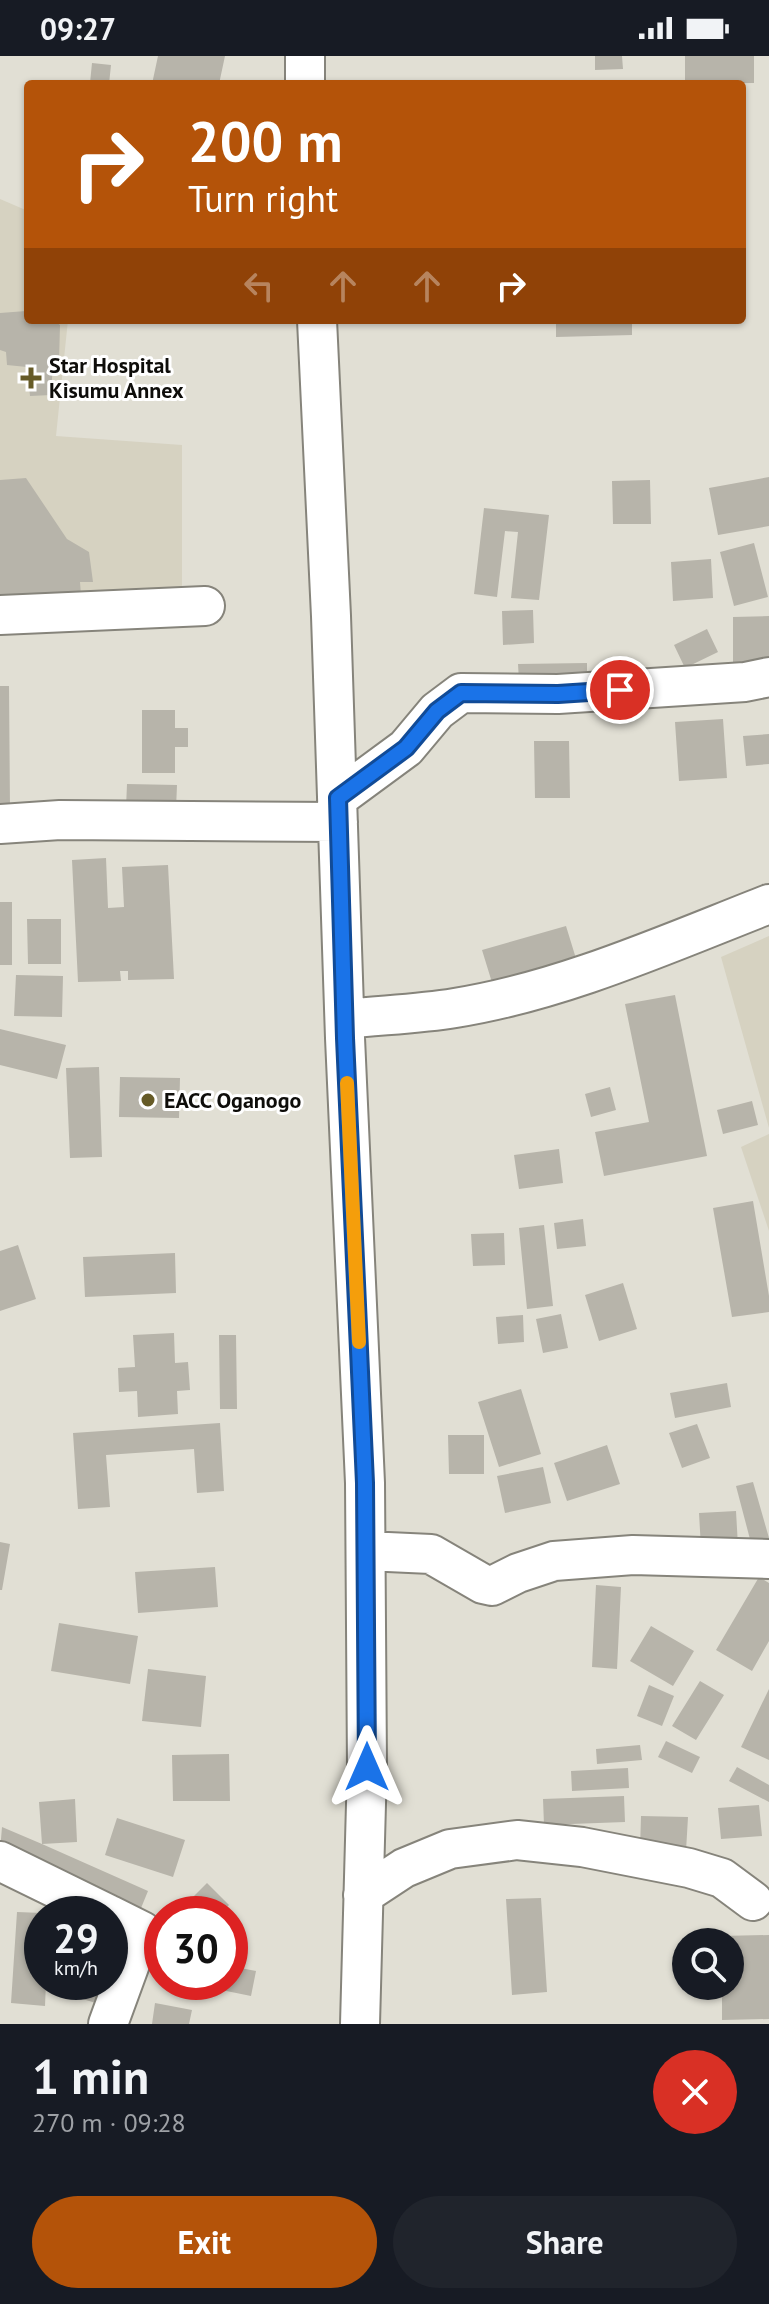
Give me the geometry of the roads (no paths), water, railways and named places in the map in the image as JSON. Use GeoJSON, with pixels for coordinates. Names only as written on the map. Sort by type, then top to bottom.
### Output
{"type":"FeatureCollection","features":[{"type":"Feature","properties":{"kind":"street"},"geometry":{"type":"LineString","coordinates":[[305,56],[305,80]]}},
{"type":"Feature","properties":{"kind":"street"},"geometry":{"type":"LineString","coordinates":[[317,324],[365,1483],[367,1767],[360,2024]]}},
{"type":"Feature","properties":{"kind":"street"},"geometry":{"type":"LineString","coordinates":[[0,615],[205,606]]}},
{"type":"Feature","properties":{"kind":"street"},"geometry":{"type":"LineString","coordinates":[[0,824],[338,810],[406,748],[437,711],[461,693],[558,694],[745,682],[769,677]]}},
{"type":"Feature","properties":{"kind":"street"},"geometry":{"type":"LineString","coordinates":[[345,1019],[456,1008],[540,987],[635,956],[769,904]]}},
{"type":"Feature","properties":{"kind":"street"},"geometry":{"type":"LineString","coordinates":[[366,1551],[431,1554],[483,1584],[492,1586],[554,1561],[633,1555],[769,1559]]}},
{"type":"Feature","properties":{"kind":"street"},"geometry":{"type":"LineString","coordinates":[[363,1895],[404,1868],[450,1849],[517,1840],[582,1847],[689,1868],[722,1878],[753,1901]]}},
{"type":"Feature","properties":{"kind":"street"},"geometry":{"type":"LineString","coordinates":[[0,1861],[71,1896]]}},
{"type":"Feature","properties":{"kind":"street"},"geometry":{"type":"LineString","coordinates":[[128,1924],[142,1931],[128,1969]]}},
{"type":"Feature","properties":{"kind":"street"},"geometry":{"type":"LineString","coordinates":[[108,2024],[117,2000]]}},
{"type":"Feature","properties":{"kind":"place","name":"Star Hospital Kisumu Annex"},"geometry":{"type":"Point","coordinates":[31,378]}},
{"type":"Feature","properties":{"kind":"place","name":"EACC Oganogo"},"geometry":{"type":"Point","coordinates":[148,1100]}}]}
